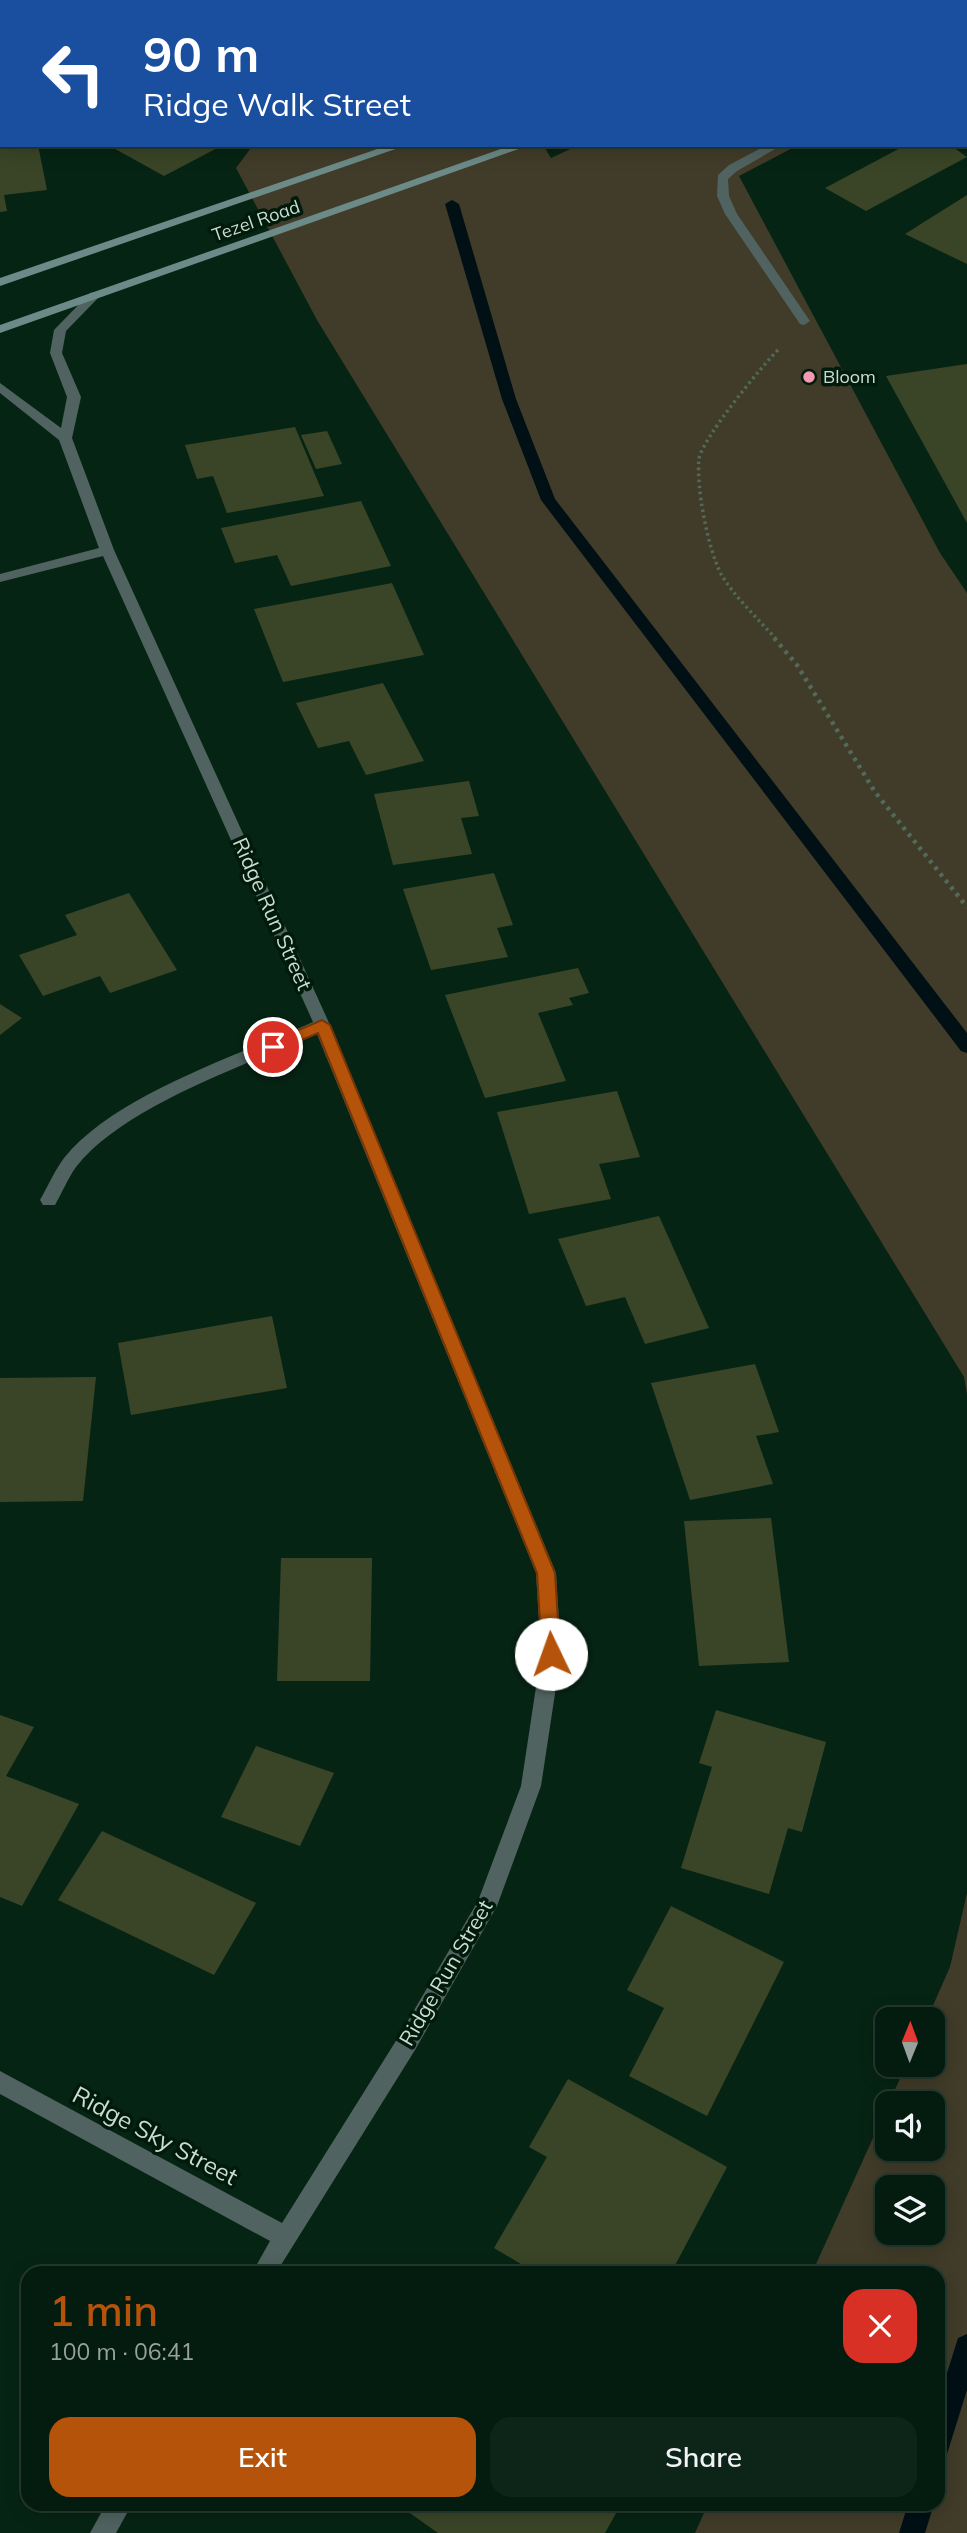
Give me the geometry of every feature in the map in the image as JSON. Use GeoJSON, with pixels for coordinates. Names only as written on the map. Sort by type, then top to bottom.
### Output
{"type":"FeatureCollection","features":[{"type":"Feature","properties":{"kind":"main road","name":"Tezel Road"},"geometry":{"type":"LineString","coordinates":[[0,282],[395,147]]}},
{"type":"Feature","properties":{"kind":"main road","name":"Tezel Road"},"geometry":{"type":"LineString","coordinates":[[0,329],[518,147]]}},
{"type":"Feature","properties":{"kind":"street"},"geometry":{"type":"LineString","coordinates":[[772,147],[733,168],[722,178],[723,196],[731,214],[804,321]]}},
{"type":"Feature","properties":{"kind":"street"},"geometry":{"type":"LineString","coordinates":[[0,387],[65,438],[74,397],[56,353],[60,330],[94,296]]}},
{"type":"Feature","properties":{"kind":"street","name":"Ridge Run Street"},"geometry":{"type":"LineString","coordinates":[[65,438],[107,550],[322,1025],[546,1573],[551,1654],[531,1786],[487,1906],[407,2043],[267,2266]]}},
{"type":"Feature","properties":{"kind":"street"},"geometry":{"type":"LineString","coordinates":[[0,578],[107,550]]}},
{"type":"Feature","properties":{"kind":"street"},"geometry":{"type":"LineString","coordinates":[[49,1200],[70,1163],[102,1132],[149,1101],[322,1025]]}},
{"type":"Feature","properties":{"kind":"street","name":"Ridge Sky Street"},"geometry":{"type":"LineString","coordinates":[[0,2082],[285,2237]]}},
{"type":"Feature","properties":{"kind":"street"},"geometry":{"type":"LineString","coordinates":[[102,2533],[116,2511]]}},
{"type":"Feature","properties":{"kind":"path"},"geometry":{"type":"LineString","coordinates":[[804,321],[764,363],[699,457],[703,516],[721,575],[797,665],[875,792],[967,907]]}},
{"type":"Feature","properties":{"kind":"shaded area"},"geometry":{"type":"Polygon","coordinates":[[[252,147],[544,147],[551,158],[575,147],[794,147],[739,176],[940,553],[967,593],[967,1394],[964,1377],[317,320],[236,168],[252,147]]]}},
{"type":"Feature","properties":{"kind":"shaded area"},"geometry":{"type":"Polygon","coordinates":[[[967,1893],[967,2533],[695,2533],[705,2511],[945,2511],[945,2266],[815,2266],[875,2134],[875,2161],[945,2161],[945,2091],[894,2091],[901,2077],[945,2077],[945,2007],[932,2007],[950,1967],[967,1893]]]}},
{"type":"Feature","properties":{"kind":"building"},"geometry":{"type":"Polygon","coordinates":[[[0,147],[38,147],[47,190],[4,195],[7,211],[0,212],[0,147]]]}},
{"type":"Feature","properties":{"kind":"building"},"geometry":{"type":"Polygon","coordinates":[[[112,147],[219,147],[164,176],[112,147]]]}},
{"type":"Feature","properties":{"kind":"building"},"geometry":{"type":"Polygon","coordinates":[[[902,147],[953,147],[967,157],[866,211],[825,188],[902,147]]]}},
{"type":"Feature","properties":{"kind":"building"},"geometry":{"type":"Polygon","coordinates":[[[967,195],[967,264],[905,234],[967,195]]]}},
{"type":"Feature","properties":{"kind":"building"},"geometry":{"type":"Polygon","coordinates":[[[967,364],[967,523],[886,376],[967,364]]]}},
{"type":"Feature","properties":{"kind":"building"},"geometry":{"type":"Polygon","coordinates":[[[295,427],[324,496],[227,513],[213,476],[197,479],[185,445],[295,427]]]}},
{"type":"Feature","properties":{"kind":"building"},"geometry":{"type":"Polygon","coordinates":[[[327,431],[342,464],[316,469],[301,435],[327,431]]]}},
{"type":"Feature","properties":{"kind":"building"},"geometry":{"type":"Polygon","coordinates":[[[361,501],[391,566],[291,586],[277,555],[235,563],[221,528],[361,501]]]}},
{"type":"Feature","properties":{"kind":"building"},"geometry":{"type":"Polygon","coordinates":[[[392,583],[424,655],[283,682],[254,609],[392,583]]]}},
{"type":"Feature","properties":{"kind":"building"},"geometry":{"type":"Polygon","coordinates":[[[383,683],[424,761],[366,775],[349,741],[318,748],[296,703],[383,683]]]}},
{"type":"Feature","properties":{"kind":"building"},"geometry":{"type":"Polygon","coordinates":[[[469,781],[479,816],[461,818],[472,854],[393,865],[374,794],[469,781]]]}},
{"type":"Feature","properties":{"kind":"building"},"geometry":{"type":"Polygon","coordinates":[[[494,873],[513,925],[497,928],[508,957],[431,970],[403,889],[494,873]]]}},
{"type":"Feature","properties":{"kind":"building"},"geometry":{"type":"Polygon","coordinates":[[[129,893],[177,970],[110,993],[100,976],[43,996],[19,955],[77,935],[65,915],[129,893]]]}},
{"type":"Feature","properties":{"kind":"building"},"geometry":{"type":"Polygon","coordinates":[[[578,968],[589,993],[569,998],[573,1005],[538,1013],[566,1081],[485,1098],[445,995],[578,968]]]}},
{"type":"Feature","properties":{"kind":"building"},"geometry":{"type":"Polygon","coordinates":[[[0,1004],[22,1018],[0,1035],[0,1004]]]}},
{"type":"Feature","properties":{"kind":"building"},"geometry":{"type":"Polygon","coordinates":[[[617,1091],[640,1157],[599,1164],[611,1199],[529,1214],[497,1112],[617,1091]]]}},
{"type":"Feature","properties":{"kind":"building"},"geometry":{"type":"Polygon","coordinates":[[[659,1216],[709,1328],[645,1344],[625,1297],[586,1306],[558,1239],[659,1216]]]}},
{"type":"Feature","properties":{"kind":"building"},"geometry":{"type":"Polygon","coordinates":[[[272,1316],[287,1388],[131,1415],[118,1343],[272,1316]]]}},
{"type":"Feature","properties":{"kind":"building"},"geometry":{"type":"Polygon","coordinates":[[[755,1364],[779,1432],[756,1436],[773,1484],[690,1500],[651,1383],[755,1364]]]}},
{"type":"Feature","properties":{"kind":"building"},"geometry":{"type":"Polygon","coordinates":[[[96,1377],[83,1501],[0,1502],[0,1378],[96,1377]]]}},
{"type":"Feature","properties":{"kind":"building"},"geometry":{"type":"Polygon","coordinates":[[[771,1518],[789,1662],[699,1666],[684,1521],[771,1518]]]}},
{"type":"Feature","properties":{"kind":"building"},"geometry":{"type":"Polygon","coordinates":[[[281,1558],[372,1558],[370,1681],[277,1681],[281,1558]]]}},
{"type":"Feature","properties":{"kind":"building"},"geometry":{"type":"Polygon","coordinates":[[[716,1710],[826,1742],[802,1832],[788,1828],[769,1894],[681,1868],[712,1767],[699,1763],[716,1710]]]}},
{"type":"Feature","properties":{"kind":"building"},"geometry":{"type":"Polygon","coordinates":[[[0,1715],[34,1727],[6,1776],[79,1804],[22,1906],[0,1897],[0,1715]]]}},
{"type":"Feature","properties":{"kind":"building"},"geometry":{"type":"Polygon","coordinates":[[[256,1746],[334,1773],[300,1846],[221,1817],[256,1746]]]}},
{"type":"Feature","properties":{"kind":"building"},"geometry":{"type":"Polygon","coordinates":[[[102,1831],[256,1903],[214,1975],[58,1900],[102,1831]]]}},
{"type":"Feature","properties":{"kind":"building"},"geometry":{"type":"Polygon","coordinates":[[[671,1906],[784,1962],[707,2116],[629,2076],[664,2008],[627,1990],[671,1906]]]}},
{"type":"Feature","properties":{"kind":"building"},"geometry":{"type":"Polygon","coordinates":[[[568,2079],[727,2167],[675,2266],[524,2266],[494,2248],[547,2157],[529,2147],[568,2079]]]}},
{"type":"Feature","properties":{"kind":"building"},"geometry":{"type":"Polygon","coordinates":[[[407,2511],[617,2511],[605,2533],[438,2533],[407,2511]]]}},
{"type":"Feature","properties":{"kind":"waterway"},"geometry":{"type":"LineString","coordinates":[[452,204],[509,399],[548,500],[967,1046]]}},
{"type":"Feature","properties":{"kind":"waterway"},"geometry":{"type":"LineString","coordinates":[[945,2421],[967,2347]]}},
{"type":"Feature","properties":{"kind":"waterway"},"geometry":{"type":"LineString","coordinates":[[912,2533],[919,2511]]}},
{"type":"Feature","properties":{"kind":"place","name":"Bloom"},"geometry":{"type":"Point","coordinates":[809,377]}},
{"type":"Feature","properties":{"kind":"route"},"geometry":{"type":"LineString","coordinates":[[273,1047],[322,1025],[546,1573],[551,1654]]}}]}
